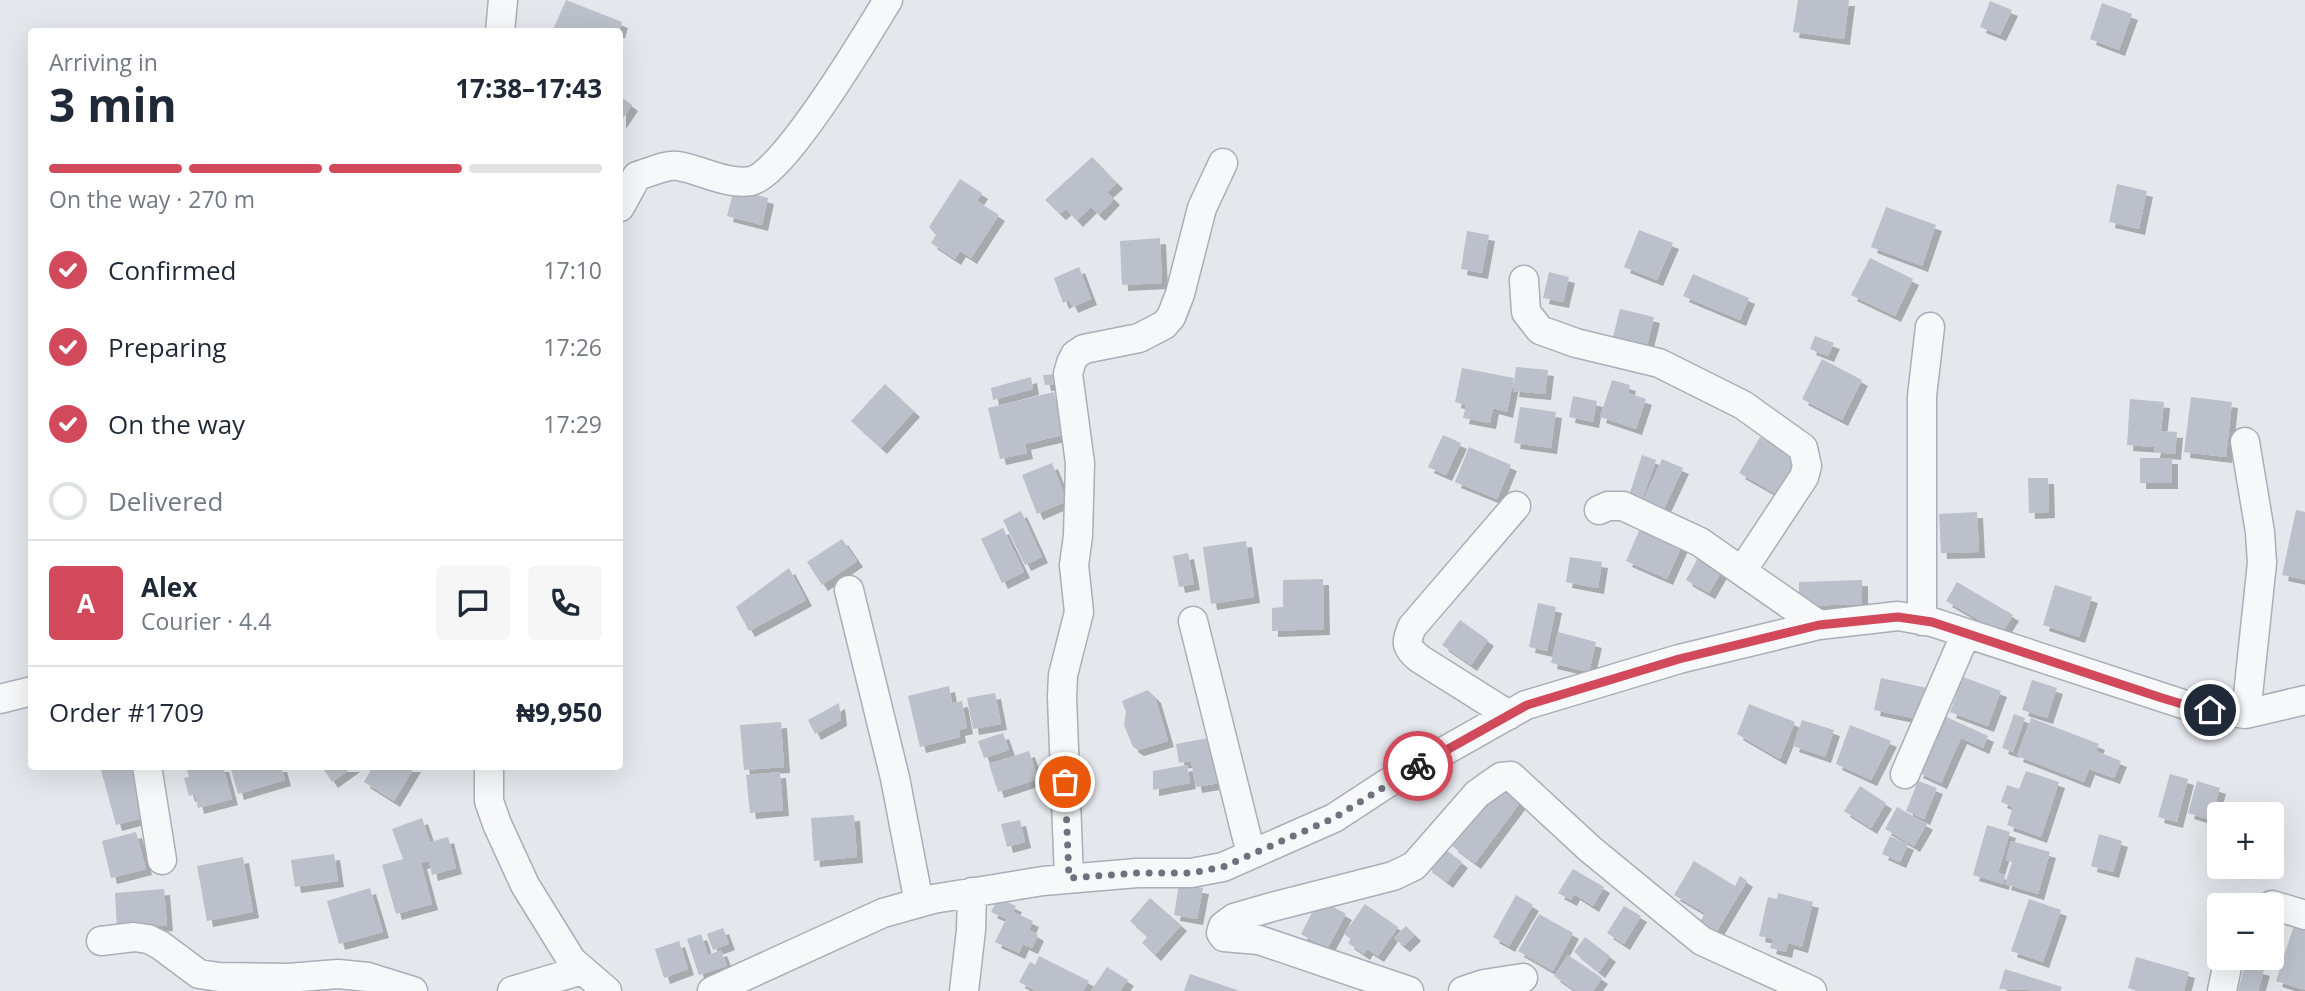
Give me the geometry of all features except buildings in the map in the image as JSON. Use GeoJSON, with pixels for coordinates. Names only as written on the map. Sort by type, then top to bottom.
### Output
{"type":"FeatureCollection","features":[{"type":"Feature","properties":{"kind":"street"},"geometry":{"type":"LineString","coordinates":[[500,28],[503,0]]}},
{"type":"Feature","properties":{"kind":"street"},"geometry":{"type":"LineString","coordinates":[[623,202],[637,176],[675,166],[732,181],[753,181],[788,151],[859,50],[888,0]]}},
{"type":"Feature","properties":{"kind":"street"},"geometry":{"type":"LineString","coordinates":[[1069,878],[1062,697],[1063,675],[1079,612],[1074,565],[1078,536],[1080,463],[1069,374],[1075,355],[1084,349],[1139,338],[1164,326],[1171,317],[1180,295],[1202,208],[1223,163]]}},
{"type":"Feature","properties":{"kind":"street"},"geometry":{"type":"LineString","coordinates":[[1524,279],[1526,312],[1540,330],[1576,343],[1659,363],[1743,405],[1803,448],[1807,466],[1804,477],[1742,570]]}},
{"type":"Feature","properties":{"kind":"street"},"geometry":{"type":"LineString","coordinates":[[1922,621],[1922,396],[1930,327]]}},
{"type":"Feature","properties":{"kind":"street"},"geometry":{"type":"LineString","coordinates":[[2245,442],[2260,532],[2262,562],[2246,714]]}},
{"type":"Feature","properties":{"kind":"street"},"geometry":{"type":"LineString","coordinates":[[1509,715],[1420,659],[1408,649],[1406,641],[1412,627],[1516,506]]}},
{"type":"Feature","properties":{"kind":"street"},"geometry":{"type":"LineString","coordinates":[[1599,510],[1608,506],[1623,506],[1700,542],[1819,625]]}},
{"type":"Feature","properties":{"kind":"street"},"geometry":{"type":"LineString","coordinates":[[849,590],[895,778],[919,903]]}},
{"type":"Feature","properties":{"kind":"street"},"geometry":{"type":"LineString","coordinates":[[712,991],[883,913],[919,903],[972,892],[1069,878],[1207,871],[1223,867],[1334,818],[1386,784],[1527,705],[1679,659],[1819,625],[1898,617],[1922,621],[2192,707],[2246,714],[2305,701]]}},
{"type":"Feature","properties":{"kind":"street"},"geometry":{"type":"LineString","coordinates":[[1193,621],[1251,854]]}},
{"type":"Feature","properties":{"kind":"street"},"geometry":{"type":"LineString","coordinates":[[1905,774],[1966,633]]}},
{"type":"Feature","properties":{"kind":"street"},"geometry":{"type":"LineString","coordinates":[[0,699],[28,692]]}},
{"type":"Feature","properties":{"kind":"street"},"geometry":{"type":"LineString","coordinates":[[148,770],[162,860]]}},
{"type":"Feature","properties":{"kind":"street"},"geometry":{"type":"LineString","coordinates":[[489,770],[489,801],[508,850],[545,921],[572,961],[607,991]]}},
{"type":"Feature","properties":{"kind":"street"},"geometry":{"type":"LineString","coordinates":[[1409,991],[1258,940],[1224,937],[1220,933],[1223,926],[1234,918],[1394,876],[1414,866],[1477,794],[1501,777],[1511,776],[1590,849],[1702,941],[1812,991]]}},
{"type":"Feature","properties":{"kind":"street"},"geometry":{"type":"LineString","coordinates":[[964,991],[972,892]]}},
{"type":"Feature","properties":{"kind":"street"},"geometry":{"type":"LineString","coordinates":[[2284,909],[2305,915]]}},
{"type":"Feature","properties":{"kind":"street"},"geometry":{"type":"LineString","coordinates":[[102,941],[134,937],[148,939],[199,974],[219,978],[288,978],[338,974],[368,977],[413,991]]}},
{"type":"Feature","properties":{"kind":"street"},"geometry":{"type":"LineString","coordinates":[[512,991],[582,970]]}},
{"type":"Feature","properties":{"kind":"street"},"geometry":{"type":"LineString","coordinates":[[2222,991],[2227,970]]}},
{"type":"Feature","properties":{"kind":"street"},"geometry":{"type":"LineString","coordinates":[[1463,991],[1484,984],[1523,978]]}},
{"type":"Feature","properties":{"kind":"way so far"},"geometry":{"type":"LineString","coordinates":[[1065,782],[1069,878],[1137,873],[1191,873],[1223,867],[1334,818],[1418,766]]}},
{"type":"Feature","properties":{"kind":"route"},"geometry":{"type":"LineString","coordinates":[[1418,766],[1527,705],[1679,659],[1819,625],[1898,617],[1932,622],[2162,698],[2210,710]]}}]}
